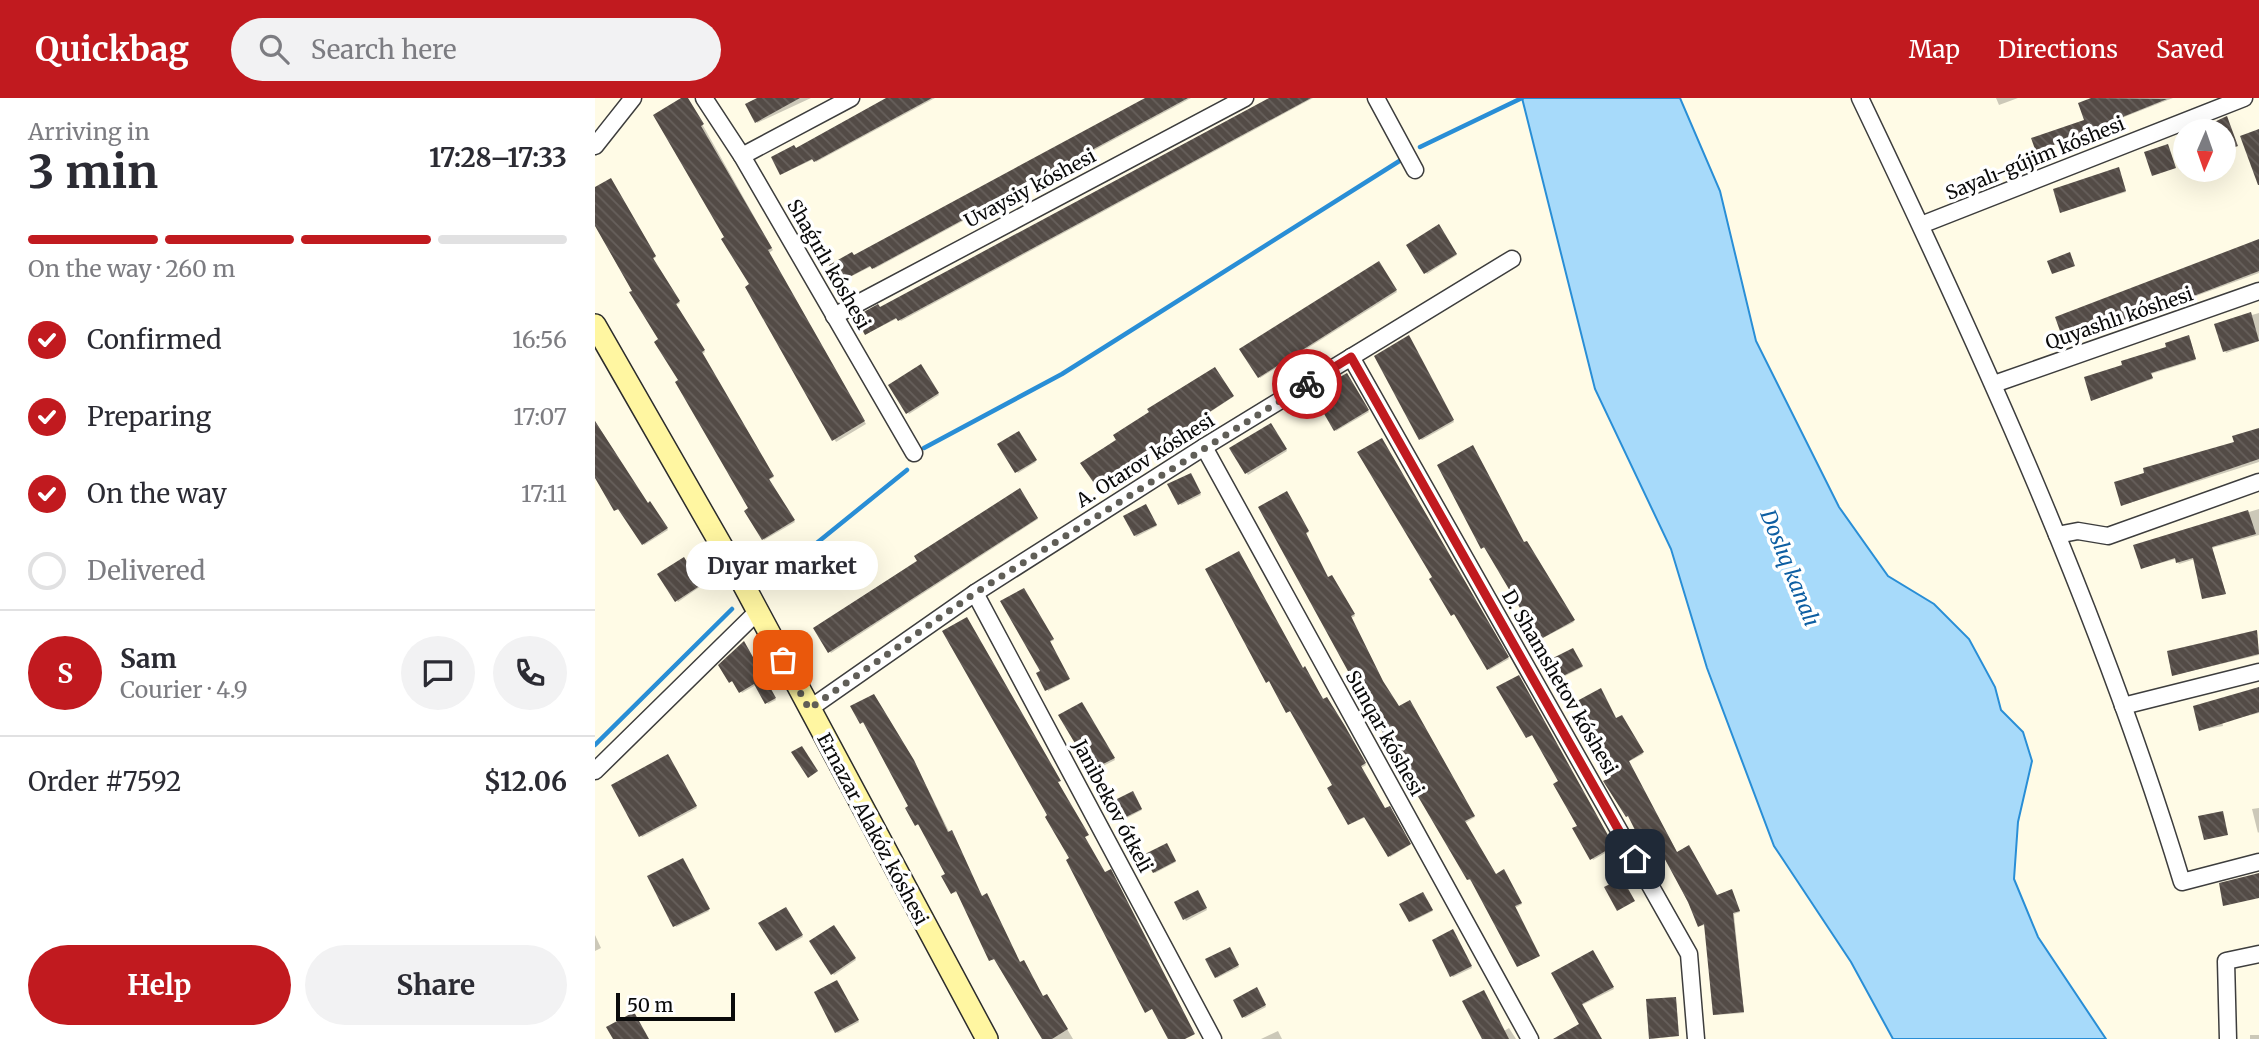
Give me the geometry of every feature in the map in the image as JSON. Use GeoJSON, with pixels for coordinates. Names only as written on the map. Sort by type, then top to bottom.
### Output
{"type":"FeatureCollection","features":[{"type":"Feature","properties":{"kind":"main road","name":"Ernazar Alakóz kóshesi"},"geometry":{"type":"LineString","coordinates":[[595,326],[758,611],[987,1039]]}},
{"type":"Feature","properties":{"kind":"street"},"geometry":{"type":"LineString","coordinates":[[595,146],[633,98]]}},
{"type":"Feature","properties":{"kind":"street","name":"Shaǵırlı kóshesi"},"geometry":{"type":"LineString","coordinates":[[704,98],[742,156],[914,453]]}},
{"type":"Feature","properties":{"kind":"street"},"geometry":{"type":"LineString","coordinates":[[742,156],[851,98]]}},
{"type":"Feature","properties":{"kind":"street","name":"Uvaysiy kóshesi"},"geometry":{"type":"LineString","coordinates":[[834,316],[1245,98]]}},
{"type":"Feature","properties":{"kind":"street"},"geometry":{"type":"LineString","coordinates":[[1376,98],[1415,170]]}},
{"type":"Feature","properties":{"kind":"street"},"geometry":{"type":"LineString","coordinates":[[1860,98],[1994,384],[2057,535],[2155,792],[2182,882],[2259,862]]}},
{"type":"Feature","properties":{"kind":"street","name":"Sayalı-gújim kóshesi"},"geometry":{"type":"LineString","coordinates":[[1921,225],[2243,98]]}},
{"type":"Feature","properties":{"kind":"street","name":"A. Otarov kóshesi"},"geometry":{"type":"LineString","coordinates":[[809,709],[975,593],[1204,447],[1512,259]]}},
{"type":"Feature","properties":{"kind":"street","name":"Quyashlı kóshesi"},"geometry":{"type":"LineString","coordinates":[[1994,384],[2259,291]]}},
{"type":"Feature","properties":{"kind":"street","name":"D. Shamshetov kóshesi"},"geometry":{"type":"LineString","coordinates":[[1351,357],[1689,954],[1696,1039]]}},
{"type":"Feature","properties":{"kind":"street","name":"Sunqar kóshesi"},"geometry":{"type":"LineString","coordinates":[[1204,447],[1530,1039]]}},
{"type":"Feature","properties":{"kind":"street"},"geometry":{"type":"LineString","coordinates":[[2057,535],[2078,531],[2109,536],[2259,482]]}},
{"type":"Feature","properties":{"kind":"street","name":"Janibekov ótkeli"},"geometry":{"type":"LineString","coordinates":[[975,593],[1213,1039]]}},
{"type":"Feature","properties":{"kind":"street"},"geometry":{"type":"LineString","coordinates":[[595,771],[758,611]]}},
{"type":"Feature","properties":{"kind":"street"},"geometry":{"type":"LineString","coordinates":[[2123,706],[2259,672]]}},
{"type":"Feature","properties":{"kind":"street"},"geometry":{"type":"LineString","coordinates":[[2228,1039],[2226,961],[2259,954]]}},
{"type":"Feature","properties":{"kind":"water","name":"Doslıq kanalı"},"geometry":{"type":"Polygon","coordinates":[[[1522,98],[1680,98],[1720,191],[1756,341],[1839,507],[1888,576],[1934,604],[1969,639],[1995,687],[2001,710],[2023,732],[2032,761],[2018,822],[2014,879],[2038,937],[2106,1039],[1893,1039],[1851,962],[1774,846],[1707,668],[1671,549],[1595,389],[1522,98]]]}},
{"type":"Feature","properties":{"kind":"building"},"geometry":{"type":"Polygon","coordinates":[[[681,98],[688,98],[704,124],[701,126],[772,248],[768,250],[865,421],[832,441],[745,287],[749,284],[721,239],[724,237],[653,115],[681,98]]]}},
{"type":"Feature","properties":{"kind":"building"},"geometry":{"type":"Polygon","coordinates":[[[757,98],[800,98],[755,123],[745,104],[757,98]]]}},
{"type":"Feature","properties":{"kind":"building"},"geometry":{"type":"Polygon","coordinates":[[[886,98],[932,98],[814,162],[812,159],[780,175],[771,157],[794,145],[796,148],[886,98]]]}},
{"type":"Feature","properties":{"kind":"building"},"geometry":{"type":"Polygon","coordinates":[[[1145,98],[1188,98],[872,269],[870,266],[838,283],[829,265],[852,252],[854,255],[1145,98]]]}},
{"type":"Feature","properties":{"kind":"building"},"geometry":{"type":"Polygon","coordinates":[[[1269,98],[1311,98],[898,321],[896,318],[865,335],[855,317],[878,304],[880,307],[1269,98]]]}},
{"type":"Feature","properties":{"kind":"building"},"geometry":{"type":"Polygon","coordinates":[[[2091,98],[2167,99],[2036,152],[2031,138],[2084,120],[2078,103],[2091,98]]]}},
{"type":"Feature","properties":{"kind":"building"},"geometry":{"type":"Polygon","coordinates":[[[2259,129],[2259,185],[2258,185],[2240,136],[2259,129]]]}},
{"type":"Feature","properties":{"kind":"building"},"geometry":{"type":"Polygon","coordinates":[[[2168,144],[2173,169],[2152,176],[2144,152],[2168,144]]]}},
{"type":"Feature","properties":{"kind":"building"},"geometry":{"type":"Polygon","coordinates":[[[2119,167],[2126,191],[2060,213],[2053,189],[2119,167]]]}},
{"type":"Feature","properties":{"kind":"building"},"geometry":{"type":"Polygon","coordinates":[[[611,178],[656,256],[653,258],[680,301],[676,304],[705,350],[702,352],[774,476],[769,479],[795,520],[762,540],[744,511],[748,508],[675,382],[678,380],[654,342],[658,339],[629,292],[632,291],[595,226],[595,187],[611,178]]]}},
{"type":"Feature","properties":{"kind":"building"},"geometry":{"type":"Polygon","coordinates":[[[1439,224],[1457,254],[1424,274],[1406,245],[1439,224]]]}},
{"type":"Feature","properties":{"kind":"building"},"geometry":{"type":"Polygon","coordinates":[[[2259,239],[2259,271],[2065,345],[2055,317],[2259,239]]]}},
{"type":"Feature","properties":{"kind":"building"},"geometry":{"type":"Polygon","coordinates":[[[2070,252],[2075,266],[2052,274],[2047,261],[2070,252]]]}},
{"type":"Feature","properties":{"kind":"building"},"geometry":{"type":"Polygon","coordinates":[[[1379,261],[1397,290],[1258,378],[1239,349],[1379,261]]]}},
{"type":"Feature","properties":{"kind":"building"},"geometry":{"type":"Polygon","coordinates":[[[2251,312],[2259,341],[2223,352],[2214,324],[2251,312]]]}},
{"type":"Feature","properties":{"kind":"building"},"geometry":{"type":"Polygon","coordinates":[[[1409,335],[1454,420],[1419,440],[1374,356],[1409,335]]]}},
{"type":"Feature","properties":{"kind":"building"},"geometry":{"type":"Polygon","coordinates":[[[2189,335],[2196,359],[2151,373],[2153,378],[2091,401],[2084,377],[2122,365],[2121,361],[2166,347],[2165,343],[2189,335]]]}},
{"type":"Feature","properties":{"kind":"building"},"geometry":{"type":"Polygon","coordinates":[[[921,364],[939,393],[906,414],[888,385],[921,364]]]}},
{"type":"Feature","properties":{"kind":"building"},"geometry":{"type":"Polygon","coordinates":[[[1215,367],[1234,396],[1096,486],[1080,463],[1116,440],[1113,435],[1149,412],[1147,409],[1215,367]]]}},
{"type":"Feature","properties":{"kind":"building"},"geometry":{"type":"Polygon","coordinates":[[[1347,373],[1369,410],[1334,431],[1312,393],[1347,373]]]}},
{"type":"Feature","properties":{"kind":"building"},"geometry":{"type":"Polygon","coordinates":[[[595,421],[648,503],[650,501],[668,528],[642,545],[618,509],[614,511],[595,478],[595,421]]]}},
{"type":"Feature","properties":{"kind":"building"},"geometry":{"type":"Polygon","coordinates":[[[1271,423],[1287,449],[1245,474],[1229,448],[1271,423]]]}},
{"type":"Feature","properties":{"kind":"building"},"geometry":{"type":"Polygon","coordinates":[[[2259,428],[2259,459],[2121,506],[2114,482],[2144,473],[2143,468],[2234,442],[2232,436],[2259,428]]]}},
{"type":"Feature","properties":{"kind":"building"},"geometry":{"type":"Polygon","coordinates":[[[1019,431],[1037,460],[1015,473],[997,444],[1019,431]]]}},
{"type":"Feature","properties":{"kind":"building"},"geometry":{"type":"Polygon","coordinates":[[[1382,438],[1509,657],[1487,670],[1454,614],[1451,616],[1429,579],[1432,577],[1357,452],[1382,438]]]}},
{"type":"Feature","properties":{"kind":"building"},"geometry":{"type":"Polygon","coordinates":[[[1473,445],[1524,542],[1527,541],[1575,620],[1539,640],[1484,547],[1481,549],[1437,465],[1473,445]]]}},
{"type":"Feature","properties":{"kind":"building"},"geometry":{"type":"Polygon","coordinates":[[[1191,473],[1201,493],[1178,505],[1167,484],[1191,473]]]}},
{"type":"Feature","properties":{"kind":"building"},"geometry":{"type":"Polygon","coordinates":[[[1020,488],[1038,518],[828,653],[813,628],[917,561],[914,556],[1020,488]]]}},
{"type":"Feature","properties":{"kind":"building"},"geometry":{"type":"Polygon","coordinates":[[[1287,491],[1309,531],[1306,533],[1328,577],[1332,575],[1355,614],[1351,616],[1383,681],[1399,706],[1410,700],[1475,816],[1465,821],[1496,874],[1504,869],[1522,903],[1515,906],[1540,956],[1517,967],[1470,879],[1467,880],[1396,759],[1352,672],[1349,673],[1258,507],[1287,491]]]}},
{"type":"Feature","properties":{"kind":"building"},"geometry":{"type":"Polygon","coordinates":[[[1146,504],[1157,525],[1134,536],[1123,516],[1146,504]]]}},
{"type":"Feature","properties":{"kind":"building"},"geometry":{"type":"Polygon","coordinates":[[[2248,510],[2256,534],[2212,547],[2226,594],[2202,599],[2193,558],[2176,563],[2175,558],[2141,569],[2133,545],[2248,510]]]}},
{"type":"Feature","properties":{"kind":"building"},"geometry":{"type":"Polygon","coordinates":[[[1239,551],[1303,668],[1305,666],[1323,699],[1327,697],[1345,726],[1366,763],[1361,766],[1385,808],[1390,806],[1411,844],[1388,857],[1364,817],[1348,825],[1327,788],[1332,785],[1290,711],[1286,713],[1269,681],[1266,683],[1205,569],[1239,551]]]}},
{"type":"Feature","properties":{"kind":"building"},"geometry":{"type":"Polygon","coordinates":[[[684,557],[701,585],[675,602],[657,574],[684,557]]]}},
{"type":"Feature","properties":{"kind":"building"},"geometry":{"type":"Polygon","coordinates":[[[1024,588],[1054,639],[1050,641],[1070,679],[1045,691],[1036,673],[1040,671],[1000,601],[1024,588]]]}},
{"type":"Feature","properties":{"kind":"building"},"geometry":{"type":"Polygon","coordinates":[[[967,617],[1061,781],[1058,782],[1089,835],[1085,837],[1105,872],[1111,869],[1195,1034],[1185,1039],[1168,1039],[1152,1009],[1145,1013],[1066,860],[1069,858],[1045,817],[1047,815],[942,631],[967,617]]]}},
{"type":"Feature","properties":{"kind":"building"},"geometry":{"type":"Polygon","coordinates":[[[2257,630],[2259,654],[2172,676],[2167,651],[2257,630]]]}},
{"type":"Feature","properties":{"kind":"building"},"geometry":{"type":"Polygon","coordinates":[[[744,641],[776,698],[765,704],[754,684],[739,693],[718,665],[744,641]]]}},
{"type":"Feature","properties":{"kind":"building"},"geometry":{"type":"Polygon","coordinates":[[[1573,648],[1583,666],[1559,678],[1549,660],[1573,648]]]}},
{"type":"Feature","properties":{"kind":"building"},"geometry":{"type":"Polygon","coordinates":[[[1519,675],[1614,846],[1590,860],[1572,828],[1577,826],[1553,784],[1558,781],[1532,735],[1526,738],[1496,687],[1519,675]]]}},
{"type":"Feature","properties":{"kind":"building"},"geometry":{"type":"Polygon","coordinates":[[[2259,687],[2259,712],[2199,731],[2193,706],[2259,687]]]}},
{"type":"Feature","properties":{"kind":"building"},"geometry":{"type":"Polygon","coordinates":[[[1601,688],[1616,718],[1622,715],[1644,752],[1629,761],[1677,852],[1689,845],[1717,895],[1732,889],[1740,911],[1733,913],[1744,1012],[1713,1015],[1704,924],[1698,927],[1661,852],[1649,858],[1628,816],[1626,817],[1603,781],[1611,777],[1587,735],[1593,731],[1577,701],[1601,688]]]}},
{"type":"Feature","properties":{"kind":"building"},"geometry":{"type":"Polygon","coordinates":[[[874,694],[914,760],[948,832],[952,830],[982,896],[987,893],[1020,962],[1024,960],[1043,996],[1047,994],[1068,1029],[1052,1039],[1042,1039],[994,959],[989,961],[956,891],[951,894],[941,876],[945,874],[918,824],[915,826],[905,808],[908,806],[863,722],[860,724],[850,706],[874,694]]]}},
{"type":"Feature","properties":{"kind":"building"},"geometry":{"type":"Polygon","coordinates":[[[1082,702],[1115,758],[1091,770],[1058,715],[1082,702]]]}},
{"type":"Feature","properties":{"kind":"building"},"geometry":{"type":"Polygon","coordinates":[[[802,746],[818,771],[808,778],[791,752],[802,746]]]}},
{"type":"Feature","properties":{"kind":"building"},"geometry":{"type":"Polygon","coordinates":[[[668,754],[697,806],[639,837],[611,785],[668,754]]]}},
{"type":"Feature","properties":{"kind":"building"},"geometry":{"type":"Polygon","coordinates":[[[1133,791],[1142,809],[1118,821],[1109,803],[1133,791]]]}},
{"type":"Feature","properties":{"kind":"building"},"geometry":{"type":"Polygon","coordinates":[[[2223,811],[2228,835],[2204,840],[2198,816],[2223,811]]]}},
{"type":"Feature","properties":{"kind":"building"},"geometry":{"type":"Polygon","coordinates":[[[1167,843],[1176,861],[1153,873],[1143,855],[1167,843]]]}},
{"type":"Feature","properties":{"kind":"building"},"geometry":{"type":"Polygon","coordinates":[[[683,858],[710,909],[673,927],[647,876],[683,858]]]}},
{"type":"Feature","properties":{"kind":"building"},"geometry":{"type":"Polygon","coordinates":[[[2259,873],[2259,898],[2223,906],[2219,883],[2259,873]]]}},
{"type":"Feature","properties":{"kind":"building"},"geometry":{"type":"Polygon","coordinates":[[[1622,878],[1635,901],[1617,911],[1604,887],[1622,878]]]}},
{"type":"Feature","properties":{"kind":"building"},"geometry":{"type":"Polygon","coordinates":[[[1198,890],[1207,908],[1183,920],[1174,902],[1198,890]]]}},
{"type":"Feature","properties":{"kind":"building"},"geometry":{"type":"Polygon","coordinates":[[[1423,892],[1433,910],[1409,922],[1399,904],[1423,892]]]}},
{"type":"Feature","properties":{"kind":"building"},"geometry":{"type":"Polygon","coordinates":[[[786,907],[803,935],[776,951],[758,923],[786,907]]]}},
{"type":"Feature","properties":{"kind":"building"},"geometry":{"type":"Polygon","coordinates":[[[834,925],[856,958],[831,975],[809,941],[834,925]]]}},
{"type":"Feature","properties":{"kind":"building"},"geometry":{"type":"Polygon","coordinates":[[[1453,929],[1472,966],[1450,977],[1432,940],[1453,929]]]}},
{"type":"Feature","properties":{"kind":"building"},"geometry":{"type":"Polygon","coordinates":[[[1230,947],[1239,965],[1215,978],[1205,959],[1230,947]]]}},
{"type":"Feature","properties":{"kind":"building"},"geometry":{"type":"Polygon","coordinates":[[[1593,950],[1614,987],[1582,1004],[1602,1039],[1553,1039],[1579,1024],[1551,973],[1593,950]]]}},
{"type":"Feature","properties":{"kind":"building"},"geometry":{"type":"Polygon","coordinates":[[[837,980],[859,1020],[835,1033],[814,992],[837,980]]]}},
{"type":"Feature","properties":{"kind":"building"},"geometry":{"type":"Polygon","coordinates":[[[1257,987],[1266,1005],[1242,1018],[1233,1000],[1257,987]]]}},
{"type":"Feature","properties":{"kind":"building"},"geometry":{"type":"Polygon","coordinates":[[[1484,990],[1509,1039],[1482,1039],[1462,1001],[1484,990]]]}},
{"type":"Feature","properties":{"kind":"building"},"geometry":{"type":"Polygon","coordinates":[[[1676,997],[1679,1036],[1649,1039],[1646,999],[1676,997]]]}},
{"type":"Feature","properties":{"kind":"building"},"geometry":{"type":"Polygon","coordinates":[[[634,1012],[649,1039],[613,1039],[606,1027],[634,1012]]]}},
{"type":"Feature","properties":{"kind":"waterway"},"geometry":{"type":"LineString","coordinates":[[1420,147],[1522,98]]}},
{"type":"Feature","properties":{"kind":"waterway"},"geometry":{"type":"LineString","coordinates":[[924,448],[1062,374],[1401,160]]}},
{"type":"Feature","properties":{"kind":"waterway"},"geometry":{"type":"LineString","coordinates":[[771,580],[907,470]]}},
{"type":"Feature","properties":{"kind":"waterway"},"geometry":{"type":"LineString","coordinates":[[595,745],[732,609]]}},
{"type":"Feature","properties":{"kind":"way so far"},"geometry":{"type":"LineString","coordinates":[[783,660],[809,709],[975,593],[1307,384]]}},
{"type":"Feature","properties":{"kind":"place","name":"Dıyar market"},"geometry":{"type":"Point","coordinates":[783,660]}},
{"type":"Feature","properties":{"kind":"route"},"geometry":{"type":"LineString","coordinates":[[1307,384],[1351,357],[1635,859]]}}]}
